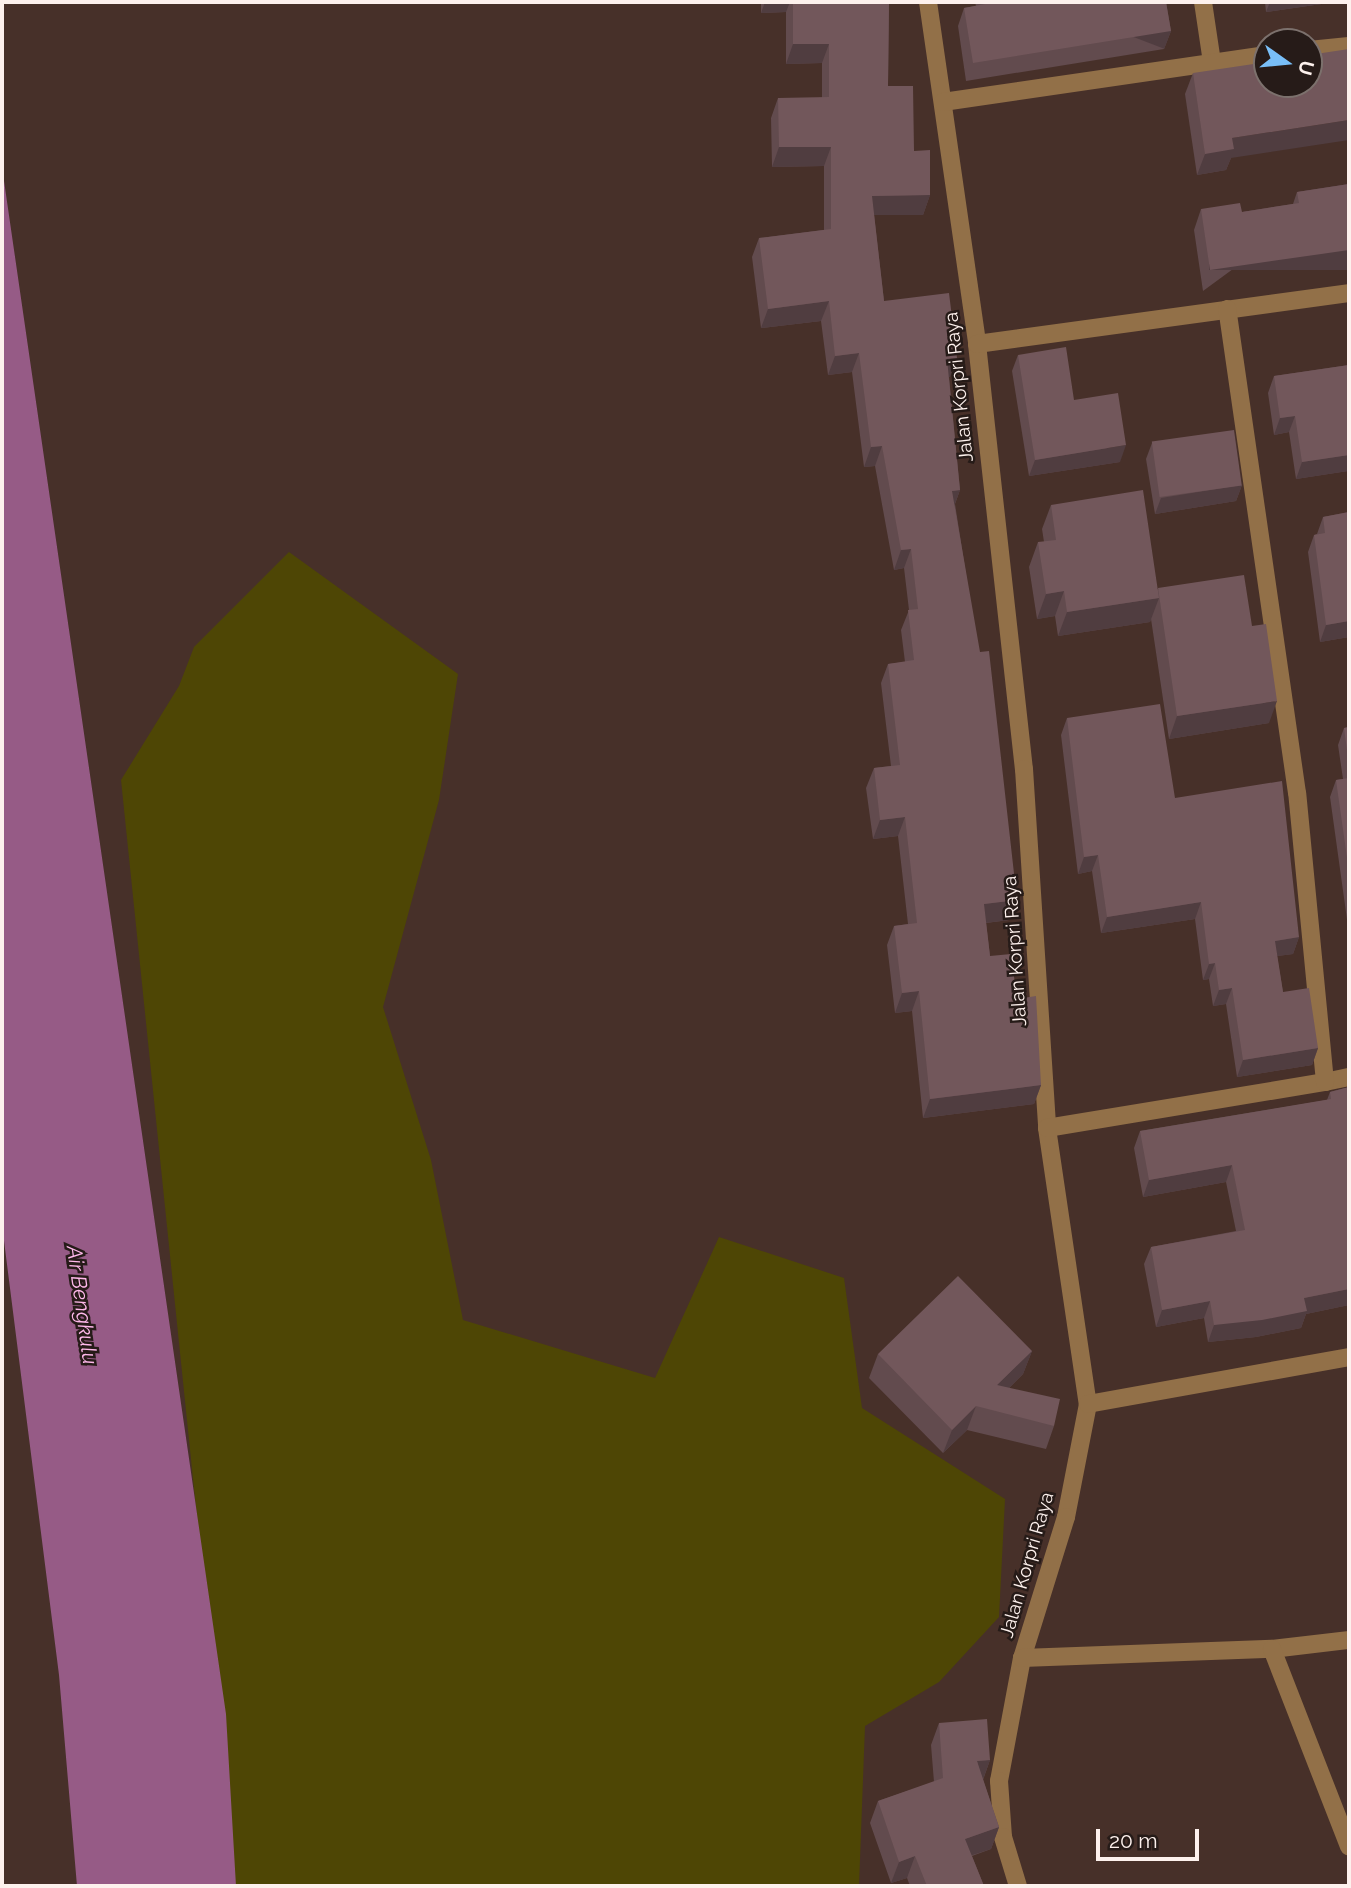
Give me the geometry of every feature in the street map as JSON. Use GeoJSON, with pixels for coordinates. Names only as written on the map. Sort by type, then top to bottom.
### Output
{"type":"FeatureCollection","features":[{"type":"Feature","properties":{"kind":"street","name":"Jalan Korpri Raya"},"geometry":{"type":"LineString","coordinates":[[928,2],[977,344],[1024,769],[1047,1128],[1088,1404],[1066,1517],[1022,1658],[999,1780],[1003,1836],[1018,1886]]}},
{"type":"Feature","properties":{"kind":"street"},"geometry":{"type":"LineString","coordinates":[[1203,2],[1212,62]]}},
{"type":"Feature","properties":{"kind":"street"},"geometry":{"type":"LineString","coordinates":[[1323,49],[1349,46]]}},
{"type":"Feature","properties":{"kind":"street"},"geometry":{"type":"LineString","coordinates":[[943,102],[1253,57]]}},
{"type":"Feature","properties":{"kind":"street"},"geometry":{"type":"LineString","coordinates":[[977,344],[1349,293]]}},
{"type":"Feature","properties":{"kind":"street"},"geometry":{"type":"LineString","coordinates":[[1227,309],[1297,793],[1325,1082]]}},
{"type":"Feature","properties":{"kind":"street"},"geometry":{"type":"LineString","coordinates":[[1047,1128],[1349,1077]]}},
{"type":"Feature","properties":{"kind":"street"},"geometry":{"type":"LineString","coordinates":[[1088,1404],[1349,1357]]}},
{"type":"Feature","properties":{"kind":"street"},"geometry":{"type":"LineString","coordinates":[[1022,1658],[1272,1649],[1349,1640]]}},
{"type":"Feature","properties":{"kind":"street"},"geometry":{"type":"LineString","coordinates":[[1272,1649],[1349,1846]]}},
{"type":"Feature","properties":{"kind":"shaded area"},"geometry":{"type":"Polygon","coordinates":[[[289,552],[458,674],[439,800],[383,1007],[431,1160],[463,1320],[655,1378],[719,1237],[844,1278],[862,1408],[1005,1499],[999,1617],[939,1682],[865,1726],[859,1886],[235,1886],[121,780],[179,686],[194,647],[289,552]]]}},
{"type":"Feature","properties":{"kind":"water","name":"Air Bengkulu"},"geometry":{"type":"Polygon","coordinates":[[[2,167],[226,1714],[236,1886],[77,1886],[59,1675],[2,1225],[2,167]]]}},
{"type":"Feature","properties":{"kind":"building"},"geometry":{"type":"Polygon","coordinates":[[[793,2],[889,2],[888,86],[913,86],[914,151],[930,150],[930,195],[872,196],[884,301],[949,293],[957,358],[947,359],[960,490],[952,491],[980,652],[989,651],[1017,900],[984,904],[990,956],[1011,954],[1017,999],[1036,996],[1041,1085],[930,1099],[919,991],[902,993],[894,926],[917,923],[905,817],[880,820],[874,768],[900,765],[888,664],[914,660],[908,610],[918,609],[911,549],[901,550],[882,446],[871,447],[859,353],[835,356],[829,301],[768,309],[759,238],[831,229],[831,147],[779,147],[778,98],[829,97],[829,44],[793,44],[793,2]]]}},
{"type":"Feature","properties":{"kind":"building"},"geometry":{"type":"Polygon","coordinates":[[[984,2],[1166,2],[1171,31],[973,63],[964,8],[985,4],[984,2]]]}},
{"type":"Feature","properties":{"kind":"building"},"geometry":{"type":"Polygon","coordinates":[[[1349,49],[1349,120],[1232,138],[1234,149],[1205,154],[1193,73],[1253,64],[1253,98],[1323,98],[1323,53],[1349,49]]]}},
{"type":"Feature","properties":{"kind":"building"},"geometry":{"type":"Polygon","coordinates":[[[1349,184],[1349,250],[1210,270],[1201,209],[1240,203],[1242,212],[1299,203],[1297,192],[1349,184]]]}},
{"type":"Feature","properties":{"kind":"building"},"geometry":{"type":"Polygon","coordinates":[[[1066,347],[1074,400],[1118,393],[1126,445],[1035,460],[1018,355],[1066,347]]]}},
{"type":"Feature","properties":{"kind":"building"},"geometry":{"type":"Polygon","coordinates":[[[1349,365],[1349,455],[1302,462],[1295,416],[1280,418],[1274,376],[1349,365]]]}},
{"type":"Feature","properties":{"kind":"building"},"geometry":{"type":"Polygon","coordinates":[[[1234,430],[1242,485],[1160,497],[1152,442],[1234,430]]]}},
{"type":"Feature","properties":{"kind":"building"},"geometry":{"type":"Polygon","coordinates":[[[1143,490],[1159,598],[1067,612],[1064,591],[1046,594],[1038,542],[1056,540],[1051,505],[1143,490]]]}},
{"type":"Feature","properties":{"kind":"building"},"geometry":{"type":"Polygon","coordinates":[[[1349,512],[1349,621],[1326,625],[1314,535],[1325,533],[1323,517],[1349,512]]]}},
{"type":"Feature","properties":{"kind":"building"},"geometry":{"type":"Polygon","coordinates":[[[1244,575],[1252,626],[1266,624],[1277,701],[1177,716],[1158,588],[1244,575]]]}},
{"type":"Feature","properties":{"kind":"building"},"geometry":{"type":"Polygon","coordinates":[[[1160,704],[1175,798],[1282,781],[1299,937],[1275,941],[1283,992],[1309,988],[1318,1048],[1243,1060],[1232,988],[1219,990],[1215,963],[1209,964],[1201,902],[1107,917],[1098,855],[1084,857],[1067,718],[1160,704]]]}},
{"type":"Feature","properties":{"kind":"building"},"geometry":{"type":"Polygon","coordinates":[[[1349,727],[1349,765],[1344,728],[1349,727]]]}},
{"type":"Feature","properties":{"kind":"building"},"geometry":{"type":"Polygon","coordinates":[[[1349,778],[1349,872],[1336,780],[1349,778]]]}},
{"type":"Feature","properties":{"kind":"building"},"geometry":{"type":"Polygon","coordinates":[[[1349,1087],[1349,1289],[1304,1298],[1307,1311],[1262,1320],[1214,1325],[1210,1301],[1162,1310],[1151,1247],[1245,1230],[1232,1165],[1149,1180],[1140,1131],[1331,1099],[1330,1092],[1349,1087]]]}},
{"type":"Feature","properties":{"kind":"building"},"geometry":{"type":"Polygon","coordinates":[[[958,1276],[1032,1351],[997,1385],[1060,1399],[1054,1426],[976,1406],[952,1430],[878,1354],[958,1276]]]}},
{"type":"Feature","properties":{"kind":"building"},"geometry":{"type":"Polygon","coordinates":[[[987,1719],[990,1760],[977,1761],[999,1827],[965,1839],[984,1886],[927,1886],[915,1856],[899,1862],[878,1801],[943,1778],[939,1723],[987,1719]]]}}]}
